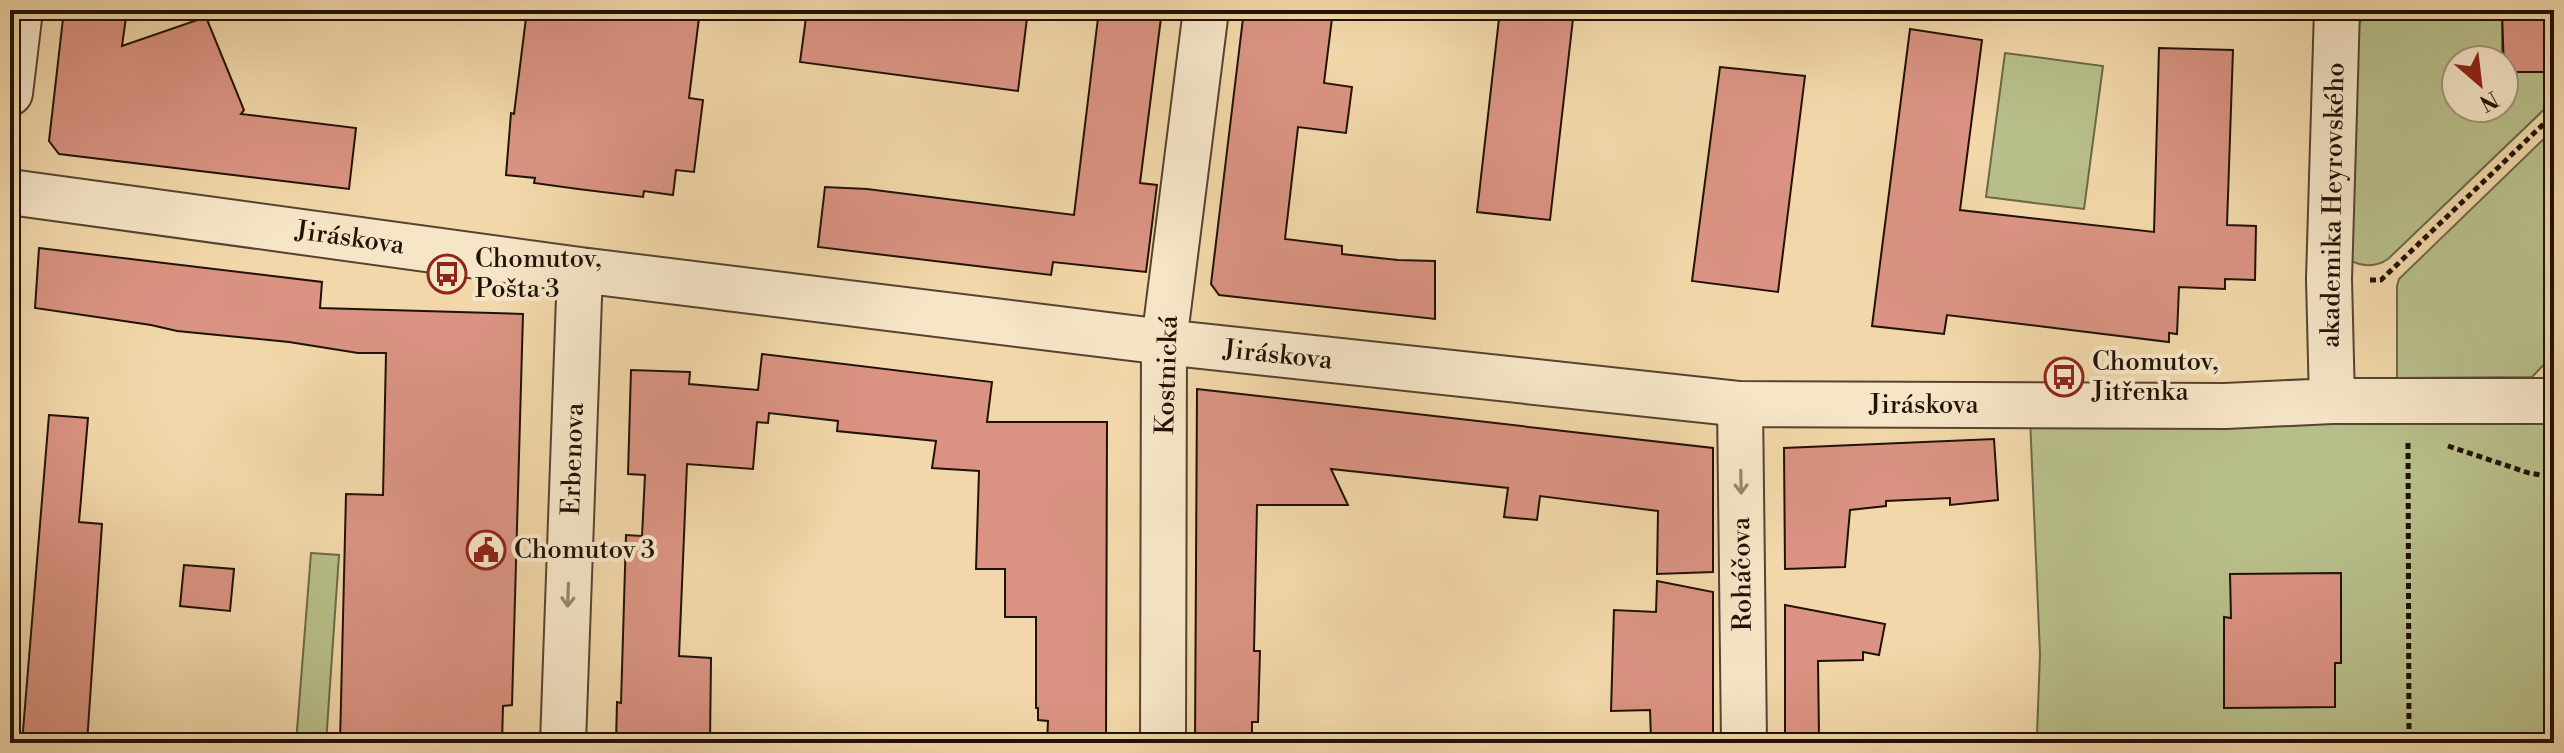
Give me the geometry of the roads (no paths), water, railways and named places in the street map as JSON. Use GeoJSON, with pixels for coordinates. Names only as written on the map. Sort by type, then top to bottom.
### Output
{"type":"FeatureCollection","features":[{"type":"Feature","properties":{"kind":"street"},"geometry":{"type":"LineString","coordinates":[[10,93],[20,10]]}},
{"type":"Feature","properties":{"kind":"street","name":"Kostnická"},"geometry":{"type":"LineString","coordinates":[[1163,743],[1164,342],[1206,10]]}},
{"type":"Feature","properties":{"kind":"street","name":"akademika Heyrovského"},"geometry":{"type":"LineString","coordinates":[[2332,401],[2329,279],[2337,10]]}},
{"type":"Feature","properties":{"kind":"street","name":"Jiráskova"},"geometry":{"type":"LineString","coordinates":[[10,192],[580,270],[1164,342],[1740,404],[2225,406],[2332,401],[2408,418],[2554,401]]}},
{"type":"Feature","properties":{"kind":"street","name":"Erbenova"},"geometry":{"type":"LineString","coordinates":[[563,743],[580,270]]}},
{"type":"Feature","properties":{"kind":"street","name":"Roháčova"},"geometry":{"type":"LineString","coordinates":[[1740,404],[1744,743]]}},
{"type":"Feature","properties":{"kind":"place","name":"Chomutov, Pošta 3"},"geometry":{"type":"Point","coordinates":[447,274]}},
{"type":"Feature","properties":{"kind":"place","name":"Chomutov, Jitřenka"},"geometry":{"type":"Point","coordinates":[2064,377]}},
{"type":"Feature","properties":{"kind":"place","name":"Chomutov 3"},"geometry":{"type":"Point","coordinates":[486,550]}}]}
